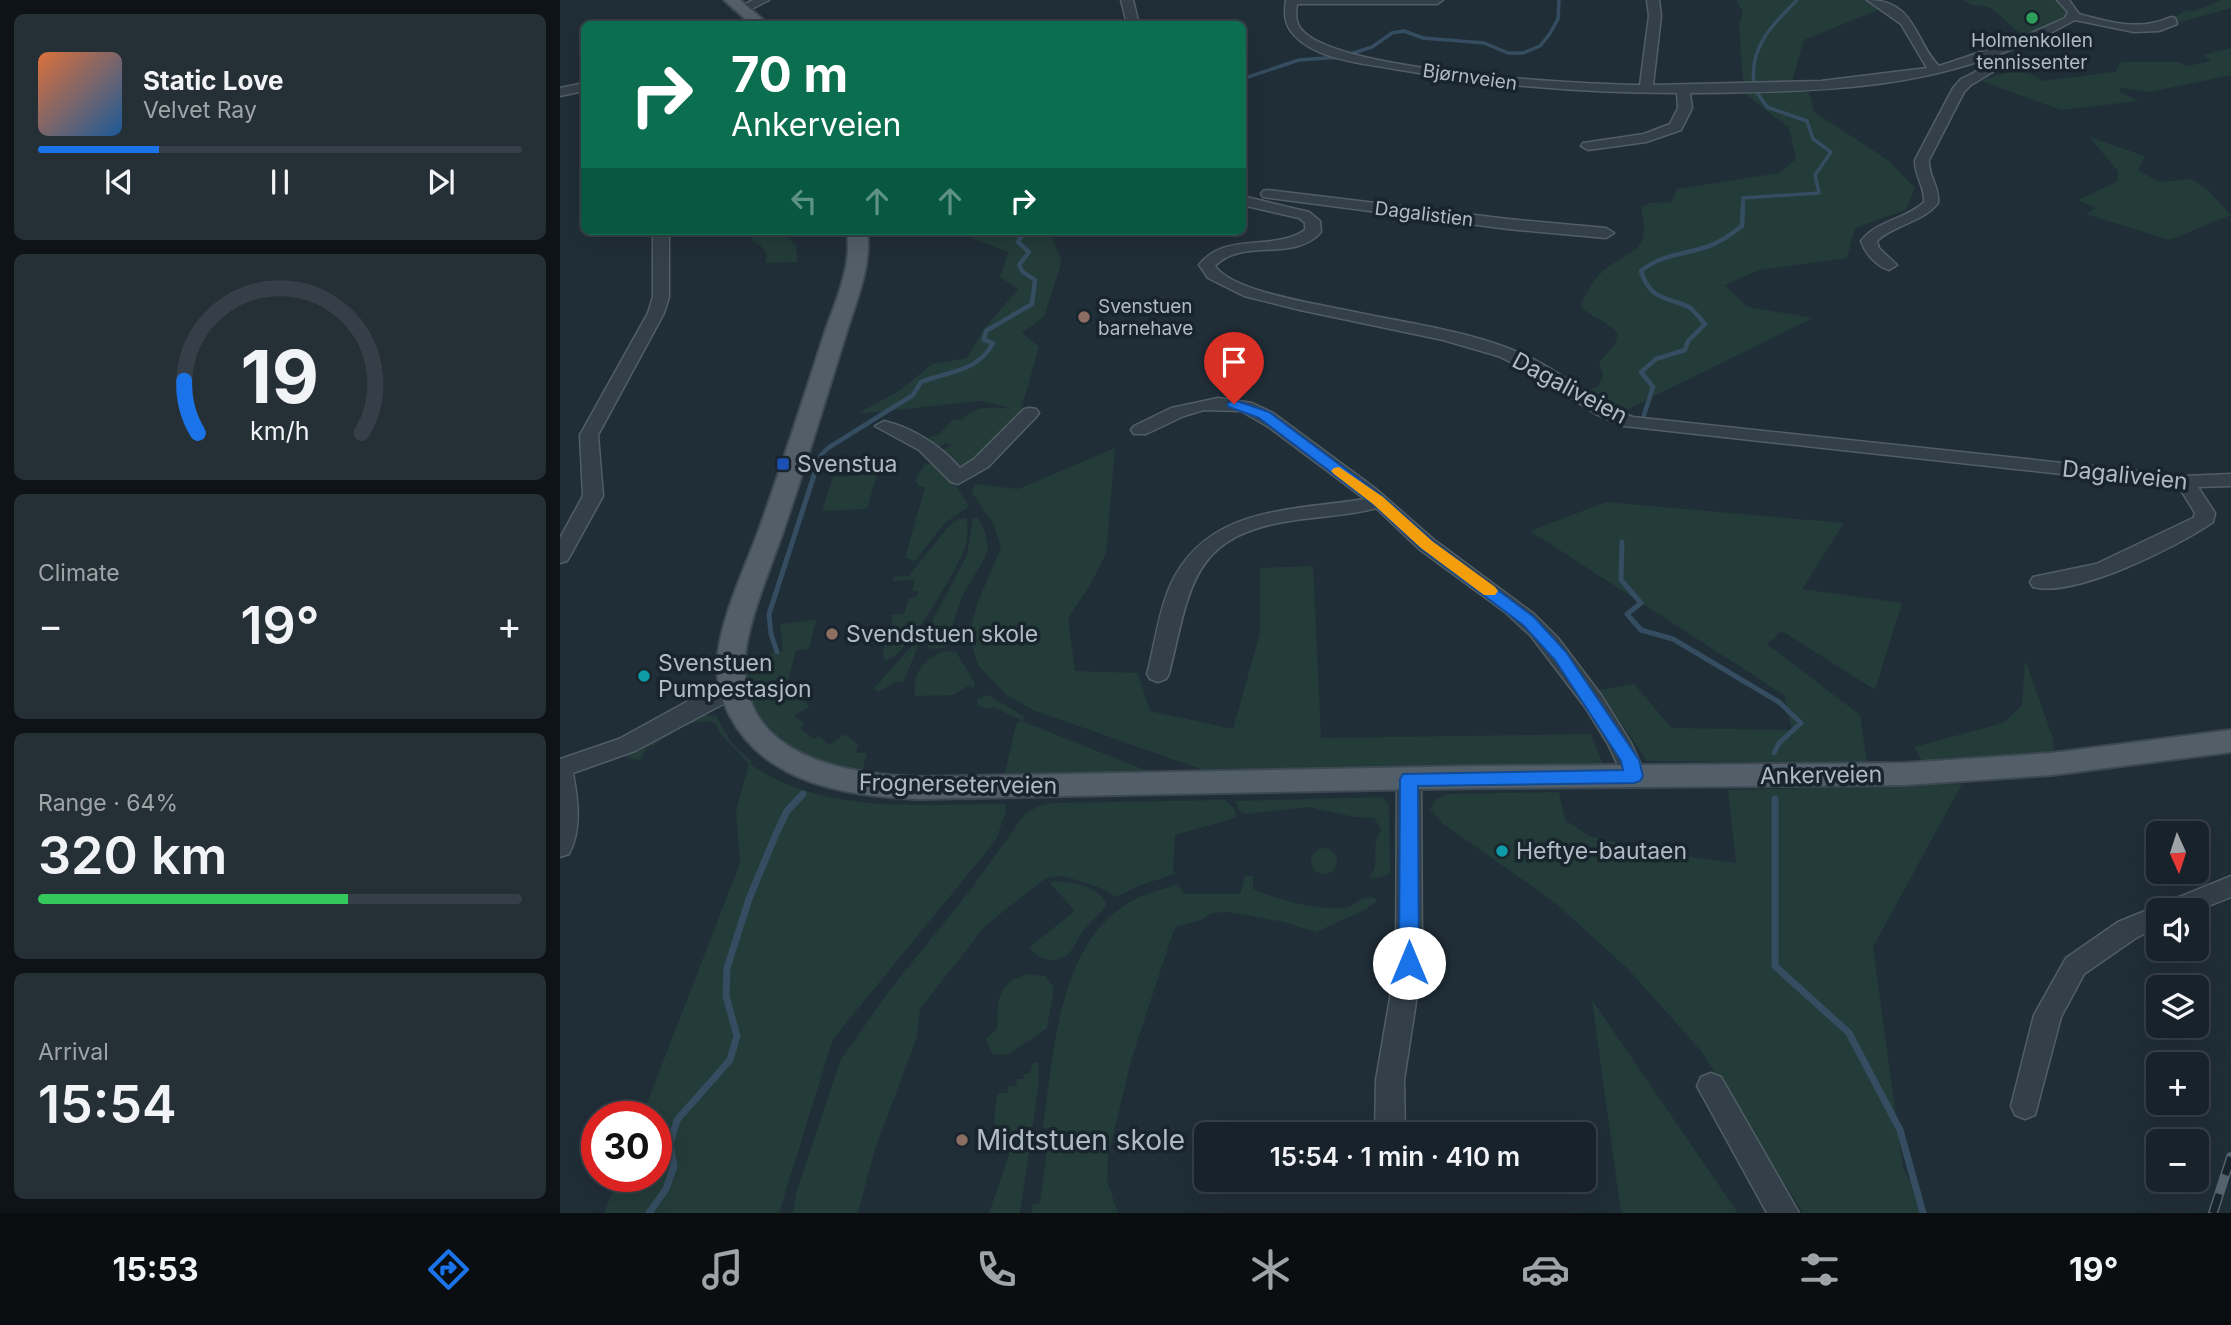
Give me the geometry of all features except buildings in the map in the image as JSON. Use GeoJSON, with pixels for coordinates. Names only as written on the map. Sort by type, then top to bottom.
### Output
{"type":"FeatureCollection","features":[{"type":"Feature","properties":{"kind":"main road"},"geometry":{"type":"LineString","coordinates":[[736,5],[756,21]]}},
{"type":"Feature","properties":{"kind":"main road","name":"Frognerseterveien"},"geometry":{"type":"LineString","coordinates":[[858,235],[857,263],[736,634],[731,658],[732,689],[749,727],[769,747],[816,772],[843,781],[868,785],[1026,788],[1409,779]]}},
{"type":"Feature","properties":{"kind":"main road","name":"Ankerveien"},"geometry":{"type":"LineString","coordinates":[[1409,779],[1977,771],[2115,757],[2231,741]]}},
{"type":"Feature","properties":{"kind":"street"},"geometry":{"type":"LineString","coordinates":[[736,5],[763,0]]}},
{"type":"Feature","properties":{"kind":"street"},"geometry":{"type":"LineString","coordinates":[[1127,0],[1132,21]]}},
{"type":"Feature","properties":{"kind":"street"},"geometry":{"type":"LineString","coordinates":[[1292,0],[1437,0]]}},
{"type":"Feature","properties":{"kind":"street","name":"Bjørnveien"},"geometry":{"type":"LineString","coordinates":[[1292,0],[1290,17],[1293,26],[1314,44],[1340,54],[1484,82],[1646,90],[1805,85],[1889,78],[1937,70],[1987,54],[2074,16]]}},
{"type":"Feature","properties":{"kind":"street"},"geometry":{"type":"LineString","coordinates":[[1646,90],[1656,16],[1653,0]]}},
{"type":"Feature","properties":{"kind":"street"},"geometry":{"type":"LineString","coordinates":[[1873,0],[1907,24],[1917,37],[1926,60],[1937,70]]}},
{"type":"Feature","properties":{"kind":"street"},"geometry":{"type":"LineString","coordinates":[[2063,0],[2074,16],[2137,29],[2165,26],[2171,24],[2171,21]]}},
{"type":"Feature","properties":{"kind":"street"},"geometry":{"type":"LineString","coordinates":[[1889,265],[1872,250],[1869,241],[1880,232],[1915,217],[1931,203],[1933,190],[1921,169],[1922,160],[1958,91],[1972,79],[1998,65],[1996,60],[1987,54]]}},
{"type":"Feature","properties":{"kind":"street"},"geometry":{"type":"LineString","coordinates":[[560,92],[581,88]]}},
{"type":"Feature","properties":{"kind":"street"},"geometry":{"type":"LineString","coordinates":[[1588,146],[1646,138],[1676,127],[1684,115],[1683,90]]}},
{"type":"Feature","properties":{"kind":"street","name":"Dagalistien"},"geometry":{"type":"LineString","coordinates":[[1246,199],[1257,195],[1282,195],[1508,224],[1606,233]]}},
{"type":"Feature","properties":{"kind":"street","name":"Dagaliveien"},"geometry":{"type":"LineString","coordinates":[[1246,201],[1304,215],[1312,221],[1313,232],[1292,242],[1217,255],[1207,265],[1209,273],[1216,280],[1255,294],[1489,348],[1550,375],[1619,419],[1656,426],[2185,482],[2231,480]]}},
{"type":"Feature","properties":{"kind":"street"},"geometry":{"type":"LineString","coordinates":[[560,556],[593,496],[589,435],[656,313],[661,297],[661,235]]}},
{"type":"Feature","properties":{"kind":"street"},"geometry":{"type":"LineString","coordinates":[[1140,430],[1189,408],[1224,404],[1245,407],[1264,415],[1378,500],[1427,545],[1517,611],[1541,633],[1560,656],[1620,744],[1630,760],[1634,776]]}},
{"type":"Feature","properties":{"kind":"street"},"geometry":{"type":"LineString","coordinates":[[884,426],[921,443],[948,465],[958,478],[981,463],[1031,413]]}},
{"type":"Feature","properties":{"kind":"street"},"geometry":{"type":"LineString","coordinates":[[2040,582],[2072,579],[2103,570],[2206,518],[2185,482]]}},
{"type":"Feature","properties":{"kind":"street"},"geometry":{"type":"LineString","coordinates":[[1158,674],[1181,584],[1197,556],[1207,545],[1225,534],[1270,518],[1366,505],[1378,500]]}},
{"type":"Feature","properties":{"kind":"street"},"geometry":{"type":"LineString","coordinates":[[560,847],[567,807],[560,769],[600,757],[635,741],[706,700],[732,689]]}},
{"type":"Feature","properties":{"kind":"street"},"geometry":{"type":"LineString","coordinates":[[1390,1122],[1390,1080],[1409,963],[1409,779]]}},
{"type":"Feature","properties":{"kind":"street"},"geometry":{"type":"LineString","coordinates":[[2201,898],[2231,886]]}},
{"type":"Feature","properties":{"kind":"street"},"geometry":{"type":"LineString","coordinates":[[2025,1106],[2048,1015],[2075,966],[2127,930],[2146,921]]}},
{"type":"Feature","properties":{"kind":"street"},"geometry":{"type":"LineString","coordinates":[[1712,1086],[1784,1213]]}},
{"type":"Feature","properties":{"kind":"green space"},"geometry":{"type":"Polygon","coordinates":[[[1736,0],[1868,0],[1883,8],[1804,40],[1790,88],[1809,92],[1814,112],[1888,160],[1915,188],[1906,210],[1855,228],[1847,258],[1759,270],[1725,285],[1748,307],[1813,318],[1616,415],[1585,392],[1598,386],[1603,376],[1599,363],[1615,344],[1618,333],[1587,312],[1580,304],[1598,276],[1640,244],[1644,224],[1641,208],[1650,203],[1671,202],[1677,189],[1779,173],[1796,159],[1789,128],[1744,93],[1739,25],[1743,12],[1736,0]]]}},
{"type":"Feature","properties":{"kind":"green space","name":"Holmenkollen tennissenter"},"geometry":{"type":"Polygon","coordinates":[[[1963,0],[2058,0],[2068,11],[2067,15],[2026,36],[1990,8],[1963,0]]]}},
{"type":"Feature","properties":{"kind":"green space"},"geometry":{"type":"Polygon","coordinates":[[[2221,0],[2231,0],[2231,8],[2177,23],[2174,18],[2186,10],[2194,11],[2221,0]]]}},
{"type":"Feature","properties":{"kind":"green space"},"geometry":{"type":"Polygon","coordinates":[[[2231,48],[2231,75],[2150,92],[2121,88],[2120,92],[2139,101],[2061,110],[1981,81],[2012,72],[2027,73],[2042,81],[2115,72],[2121,62],[2179,62],[2188,66],[2211,61],[2203,55],[2231,48]]]}},
{"type":"Feature","properties":{"kind":"green space"},"geometry":{"type":"Polygon","coordinates":[[[2089,137],[2145,156],[2138,170],[2159,182],[2191,179],[2208,190],[2231,215],[2169,240],[2086,214],[2095,208],[2078,200],[2118,181],[2118,171],[2089,137]]]}},
{"type":"Feature","properties":{"kind":"green space"},"geometry":{"type":"Polygon","coordinates":[[[752,235],[785,235],[796,245],[798,262],[765,263],[767,255],[760,245],[753,242],[752,235]]]}},
{"type":"Feature","properties":{"kind":"green space"},"geometry":{"type":"Polygon","coordinates":[[[972,235],[1051,235],[1062,261],[1044,317],[1022,333],[1039,347],[1021,410],[1026,412],[967,466],[958,465],[941,450],[952,445],[946,443],[937,448],[929,440],[930,437],[938,435],[954,419],[961,420],[973,411],[1011,408],[980,401],[857,414],[900,390],[932,364],[967,358],[983,330],[1018,289],[1000,277],[1008,252],[973,239],[972,235]]]}},
{"type":"Feature","properties":{"kind":"green space"},"geometry":{"type":"Polygon","coordinates":[[[1115,448],[1106,554],[1089,587],[1068,618],[1075,671],[1138,673],[1150,711],[1233,729],[1260,633],[1260,568],[1313,566],[1321,738],[1591,734],[1603,765],[1209,772],[1033,710],[1006,695],[978,665],[969,635],[977,604],[1001,547],[993,523],[972,493],[974,484],[1018,489],[1115,448]]]}},
{"type":"Feature","properties":{"kind":"green space"},"geometry":{"type":"Polygon","coordinates":[[[932,463],[951,479],[969,506],[944,524],[915,561],[905,558],[925,487],[919,486],[915,481],[924,465],[932,463]]]}},
{"type":"Feature","properties":{"kind":"green space"},"geometry":{"type":"Polygon","coordinates":[[[877,474],[867,509],[822,511],[833,477],[877,474]]]}},
{"type":"Feature","properties":{"kind":"green space"},"geometry":{"type":"Polygon","coordinates":[[[1606,502],[1844,523],[1802,589],[1902,603],[1875,690],[1782,631],[1767,644],[1860,715],[1867,763],[1647,761],[1599,690],[1634,684],[1672,728],[1792,730],[1784,695],[1530,531],[1606,502]]]}},
{"type":"Feature","properties":{"kind":"green space"},"geometry":{"type":"Polygon","coordinates":[[[973,517],[978,518],[985,532],[988,546],[985,558],[962,596],[952,628],[952,643],[944,648],[927,649],[933,620],[967,555],[973,517]]]}},
{"type":"Feature","properties":{"kind":"green space"},"geometry":{"type":"Polygon","coordinates":[[[966,518],[966,545],[943,590],[906,644],[895,656],[885,661],[883,652],[893,619],[890,615],[904,614],[909,597],[916,597],[918,591],[912,591],[915,580],[892,581],[894,577],[909,576],[947,528],[958,519],[966,518]]]}},
{"type":"Feature","properties":{"kind":"green space"},"geometry":{"type":"Polygon","coordinates":[[[816,620],[809,649],[796,650],[784,697],[797,696],[810,706],[794,716],[805,724],[800,728],[814,739],[819,736],[830,745],[845,734],[858,744],[856,753],[867,753],[862,772],[818,759],[780,738],[766,723],[755,705],[747,684],[745,660],[783,651],[780,624],[816,620]]]}},
{"type":"Feature","properties":{"kind":"green space"},"geometry":{"type":"Polygon","coordinates":[[[918,639],[921,639],[903,683],[896,681],[879,692],[874,688],[918,639]]]}},
{"type":"Feature","properties":{"kind":"green space"},"geometry":{"type":"Polygon","coordinates":[[[944,651],[956,652],[975,683],[974,688],[968,686],[953,695],[915,696],[920,668],[944,651]]]}},
{"type":"Feature","properties":{"kind":"green space"},"geometry":{"type":"Polygon","coordinates":[[[2025,660],[2053,738],[2054,754],[1922,762],[1914,747],[2003,723],[2022,705],[2025,660]]]}},
{"type":"Feature","properties":{"kind":"green space"},"geometry":{"type":"Polygon","coordinates":[[[988,695],[1025,717],[1022,721],[1150,772],[1004,777],[1016,725],[1021,720],[993,707],[990,709],[978,706],[977,699],[988,695]]]}},
{"type":"Feature","properties":{"kind":"green space"},"geometry":{"type":"Polygon","coordinates":[[[705,715],[716,716],[731,742],[752,762],[750,764],[809,792],[873,803],[1005,804],[1006,811],[996,840],[833,1039],[779,1213],[604,1213],[613,1192],[672,1192],[672,1101],[648,1101],[740,863],[736,810],[749,764],[721,734],[715,723],[707,721],[690,724],[647,747],[640,760],[624,755],[689,719],[705,715]]]}},
{"type":"Feature","properties":{"kind":"green space"},"geometry":{"type":"Polygon","coordinates":[[[1962,784],[1873,947],[1903,1168],[1927,1213],[1803,1213],[1701,1051],[1628,969],[1553,901],[1443,824],[1430,809],[1437,798],[1448,794],[1559,792],[1565,820],[1589,836],[1660,853],[1736,863],[1728,790],[1962,784]]]}},
{"type":"Feature","properties":{"kind":"green space"},"geometry":{"type":"Polygon","coordinates":[[[1382,797],[1389,805],[1390,872],[1376,878],[1369,877],[1375,864],[1375,846],[1381,829],[1374,818],[1354,817],[1309,807],[1245,814],[1238,809],[1236,801],[1382,797]]]}},
{"type":"Feature","properties":{"kind":"green space"},"geometry":{"type":"Polygon","coordinates":[[[1226,800],[1235,810],[1235,818],[1175,835],[1175,874],[1141,885],[1116,897],[1103,889],[1073,879],[1060,876],[1046,878],[985,926],[920,1009],[917,1037],[875,1149],[858,1213],[793,1213],[796,1194],[840,1061],[886,995],[971,889],[1024,815],[1038,806],[1053,803],[1226,800]]]}},
{"type":"Feature","properties":{"kind":"green space"},"geometry":{"type":"Polygon","coordinates":[[[1324,848],[1333,852],[1337,861],[1333,870],[1324,874],[1315,870],[1311,861],[1315,852],[1324,848]]]}},
{"type":"Feature","properties":{"kind":"green space"},"geometry":{"type":"Polygon","coordinates":[[[1245,876],[1253,876],[1253,888],[1257,891],[1310,906],[1344,908],[1364,898],[1375,898],[1377,901],[1365,910],[1316,932],[1284,922],[1228,912],[1212,913],[1201,920],[1175,927],[1132,1057],[1108,1156],[1107,1181],[1118,1213],[1031,1213],[1033,1204],[1040,1203],[1050,1129],[1043,1128],[1056,1036],[1073,974],[1087,946],[1105,922],[1140,897],[1178,884],[1184,894],[1240,894],[1245,876]]]}},
{"type":"Feature","properties":{"kind":"green space"},"geometry":{"type":"Polygon","coordinates":[[[1055,881],[1092,889],[1107,905],[1084,930],[1068,954],[1047,960],[1029,947],[1075,911],[1050,883],[1055,881]]]}},
{"type":"Feature","properties":{"kind":"green space"},"geometry":{"type":"Polygon","coordinates":[[[1029,974],[1045,976],[1054,987],[1047,1028],[1008,1055],[992,1054],[986,1039],[997,1029],[1001,994],[1010,982],[1029,974]]]}},
{"type":"Feature","properties":{"kind":"green space"},"geometry":{"type":"Polygon","coordinates":[[[1592,1000],[1738,1213],[1621,1213],[1592,1000]]]}},
{"type":"Feature","properties":{"kind":"green space"},"geometry":{"type":"Polygon","coordinates":[[[1038,1062],[1039,1081],[1020,1213],[989,1213],[1013,1143],[1001,1143],[1001,1134],[994,1123],[997,1093],[1008,1093],[1009,1086],[1016,1086],[1017,1079],[1023,1079],[1024,1074],[1030,1073],[1033,1063],[1038,1062]]]}},
{"type":"Feature","properties":{"kind":"waterway"},"geometry":{"type":"LineString","coordinates":[[1246,78],[1299,60],[1341,57],[1372,47],[1392,33],[1404,31],[1423,38],[1484,43],[1508,53],[1523,53],[1540,46],[1549,35],[1558,19],[1559,0]]}},
{"type":"Feature","properties":{"kind":"waterway"},"geometry":{"type":"LineString","coordinates":[[1754,82],[1753,69],[1759,47],[1772,27],[1797,0]]}},
{"type":"Feature","properties":{"kind":"waterway"},"geometry":{"type":"LineString","coordinates":[[1743,204],[1743,198],[1819,193],[1815,175],[1831,152],[1813,139],[1807,121],[1767,107],[1756,91]]}},
{"type":"Feature","properties":{"kind":"waterway"},"geometry":{"type":"LineString","coordinates":[[1644,415],[1653,387],[1641,372],[1656,359],[1685,350],[1688,341],[1705,324],[1689,307],[1655,293],[1649,288],[1641,271],[1663,259],[1719,242],[1742,226],[1743,204]]}},
{"type":"Feature","properties":{"kind":"waterway"},"geometry":{"type":"LineString","coordinates":[[818,465],[821,455],[828,448],[913,395],[921,382],[962,369],[979,360],[993,343],[984,340],[986,331],[1032,304],[1035,280],[1023,272],[1019,265],[1029,252],[1018,242],[1022,235]]}},
{"type":"Feature","properties":{"kind":"waterway"},"geometry":{"type":"LineString","coordinates":[[777,652],[771,634],[769,614],[818,463]]}},
{"type":"Feature","properties":{"kind":"waterway"},"geometry":{"type":"LineString","coordinates":[[1622,542],[1621,580],[1641,603],[1627,614],[1641,630],[1673,639],[1779,702],[1801,723],[1779,743],[1774,753]]}},
{"type":"Feature","properties":{"kind":"waterway"},"geometry":{"type":"LineString","coordinates":[[649,1213],[666,1189],[674,1166],[670,1144],[677,1120],[730,1060],[737,1036],[726,996],[727,968],[749,899],[776,834],[787,811],[803,794]]}},
{"type":"Feature","properties":{"kind":"waterway"},"geometry":{"type":"LineString","coordinates":[[1775,799],[1775,966],[1849,1033],[1900,1130],[1923,1213]]}},
{"type":"Feature","properties":{"kind":"railway"},"geometry":{"type":"LineString","coordinates":[[2213,1213],[2231,1157]]}},
{"type":"Feature","properties":{"kind":"slow traffic"},"geometry":{"type":"LineString","coordinates":[[1339,471],[1378,500],[1427,545],[1490,591]]}},
{"type":"Feature","properties":{"kind":"place","name":"Holmenkollen tennissenter"},"geometry":{"type":"Point","coordinates":[2032,18]}},
{"type":"Feature","properties":{"kind":"place","name":"Svenstuen barnehave"},"geometry":{"type":"Point","coordinates":[1084,317]}},
{"type":"Feature","properties":{"kind":"place","name":"Svenstua"},"geometry":{"type":"Point","coordinates":[783,464]}},
{"type":"Feature","properties":{"kind":"place","name":"Svendstuen skole"},"geometry":{"type":"Point","coordinates":[832,634]}},
{"type":"Feature","properties":{"kind":"place","name":"Svenstuen Pumpestasjon"},"geometry":{"type":"Point","coordinates":[644,676]}},
{"type":"Feature","properties":{"kind":"place","name":"Heftye-bautaen"},"geometry":{"type":"Point","coordinates":[1502,851]}},
{"type":"Feature","properties":{"kind":"place","name":"Midtstuen skole"},"geometry":{"type":"Point","coordinates":[962,1140]}},
{"type":"Feature","properties":{"kind":"route"},"geometry":{"type":"LineString","coordinates":[[1234,404],[1264,415],[1378,500],[1427,545],[1529,621],[1560,656],[1630,760],[1634,776],[1409,779],[1409,963]]}}]}
